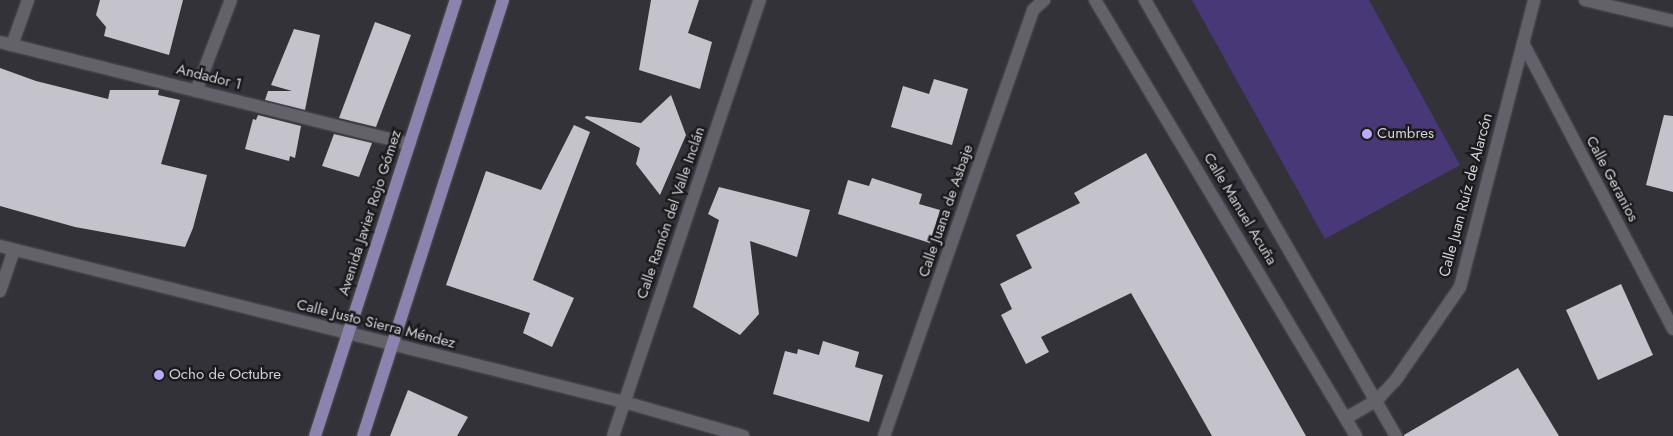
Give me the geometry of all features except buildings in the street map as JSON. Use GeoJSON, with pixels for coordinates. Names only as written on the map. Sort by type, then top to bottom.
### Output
{"type":"FeatureCollection","features":[{"type":"Feature","properties":{"kind":"main road","name":"Avenida Javier Rojo Gómez"},"geometry":{"type":"LineString","coordinates":[[315,436],[456,0]]}},
{"type":"Feature","properties":{"kind":"main road"},"geometry":{"type":"LineString","coordinates":[[363,436],[504,0]]}},
{"type":"Feature","properties":{"kind":"street"},"geometry":{"type":"LineString","coordinates":[[6,43],[28,0]]}},
{"type":"Feature","properties":{"kind":"street"},"geometry":{"type":"LineString","coordinates":[[196,91],[231,0]]}},
{"type":"Feature","properties":{"kind":"street","name":"Calle Ramón del Valle Inclán"},"geometry":{"type":"LineString","coordinates":[[613,436],[760,0]]}},
{"type":"Feature","properties":{"kind":"street","name":"Calle Juana de Asbaje"},"geometry":{"type":"LineString","coordinates":[[884,436],[1033,10],[1044,0]]}},
{"type":"Feature","properties":{"kind":"street","name":"Calle Manuel Acuña"},"geometry":{"type":"LineString","coordinates":[[1095,0],[1356,436]]}},
{"type":"Feature","properties":{"kind":"street","name":"Calle Manuel Acuña"},"geometry":{"type":"LineString","coordinates":[[1145,0],[1396,436]]}},
{"type":"Feature","properties":{"kind":"street","name":"Calle Juan Ruíz de Alarcón"},"geometry":{"type":"LineString","coordinates":[[1346,418],[1377,400],[1395,381],[1460,287],[1534,0]]}},
{"type":"Feature","properties":{"kind":"street"},"geometry":{"type":"LineString","coordinates":[[1585,0],[1673,21]]}},
{"type":"Feature","properties":{"kind":"street","name":"Andador 1"},"geometry":{"type":"LineString","coordinates":[[6,43],[409,144]]}},
{"type":"Feature","properties":{"kind":"street","name":"Calle Geranios"},"geometry":{"type":"LineString","coordinates":[[1523,43],[1669,315],[1673,329]]}},
{"type":"Feature","properties":{"kind":"street","name":"Calle Justo Sierra Méndez"},"geometry":{"type":"LineString","coordinates":[[0,246],[348,335],[393,344],[624,402],[743,436]]}},
{"type":"Feature","properties":{"kind":"street"},"geometry":{"type":"LineString","coordinates":[[0,291],[14,250]]}},
{"type":"Feature","properties":{"kind":"shaded area"},"geometry":{"type":"Polygon","coordinates":[[[1192,0],[1369,0],[1460,165],[1325,239],[1192,0]]]}},
{"type":"Feature","properties":{"kind":"place","name":"Cumbres"},"geometry":{"type":"Point","coordinates":[1367,134]}},
{"type":"Feature","properties":{"kind":"place","name":"Ocho de Octubre"},"geometry":{"type":"Point","coordinates":[159,375]}}]}
